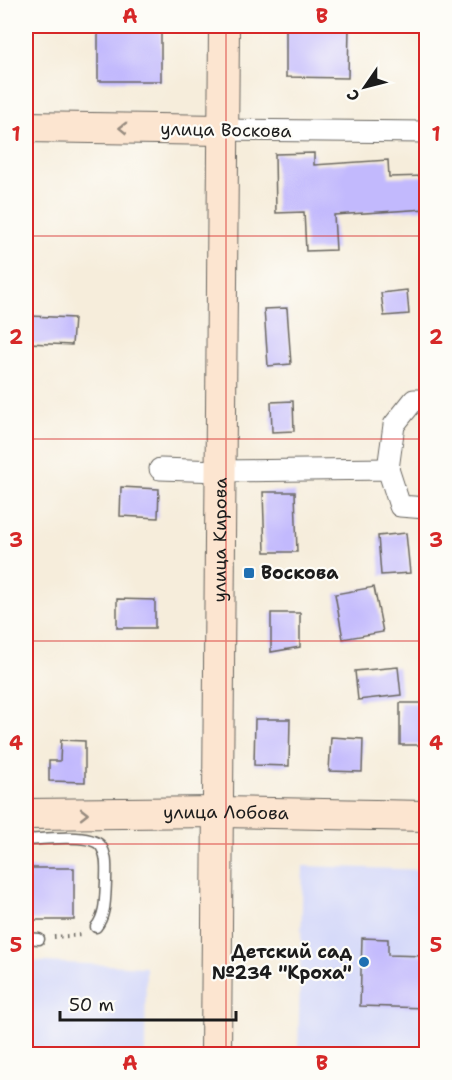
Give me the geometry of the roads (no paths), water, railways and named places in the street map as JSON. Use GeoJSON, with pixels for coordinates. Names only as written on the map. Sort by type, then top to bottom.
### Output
{"type":"FeatureCollection","features":[{"type":"Feature","properties":{"kind":"main road","name":"улица Кирова"},"geometry":{"type":"LineString","coordinates":[[216,1054],[224,26]]}},
{"type":"Feature","properties":{"kind":"main road","name":"улица Воскова"},"geometry":{"type":"LineString","coordinates":[[26,127],[223,130]]}},
{"type":"Feature","properties":{"kind":"main road","name":"улица Лобова"},"geometry":{"type":"LineString","coordinates":[[26,814],[219,812],[426,816]]}},
{"type":"Feature","properties":{"kind":"street","name":"улица Воскова"},"geometry":{"type":"LineString","coordinates":[[223,130],[426,132]]}},
{"type":"Feature","properties":{"kind":"street"},"geometry":{"type":"LineString","coordinates":[[426,400],[414,400],[394,425],[388,470],[400,506],[426,508]]}},
{"type":"Feature","properties":{"kind":"street"},"geometry":{"type":"LineString","coordinates":[[160,469],[388,470]]}},
{"type":"Feature","properties":{"kind":"lane"},"geometry":{"type":"LineString","coordinates":[[26,840],[75,838],[92,840],[99,844],[106,863],[106,890],[102,921],[96,927]]}},
{"type":"Feature","properties":{"kind":"lane"},"geometry":{"type":"LineString","coordinates":[[26,938],[39,939]]}},
{"type":"Feature","properties":{"kind":"place","name":"Воскова"},"geometry":{"type":"Point","coordinates":[249,573]}},
{"type":"Feature","properties":{"kind":"place","name":"Детский сад №234 \"Кроха\""},"geometry":{"type":"Point","coordinates":[364,962]}}]}
